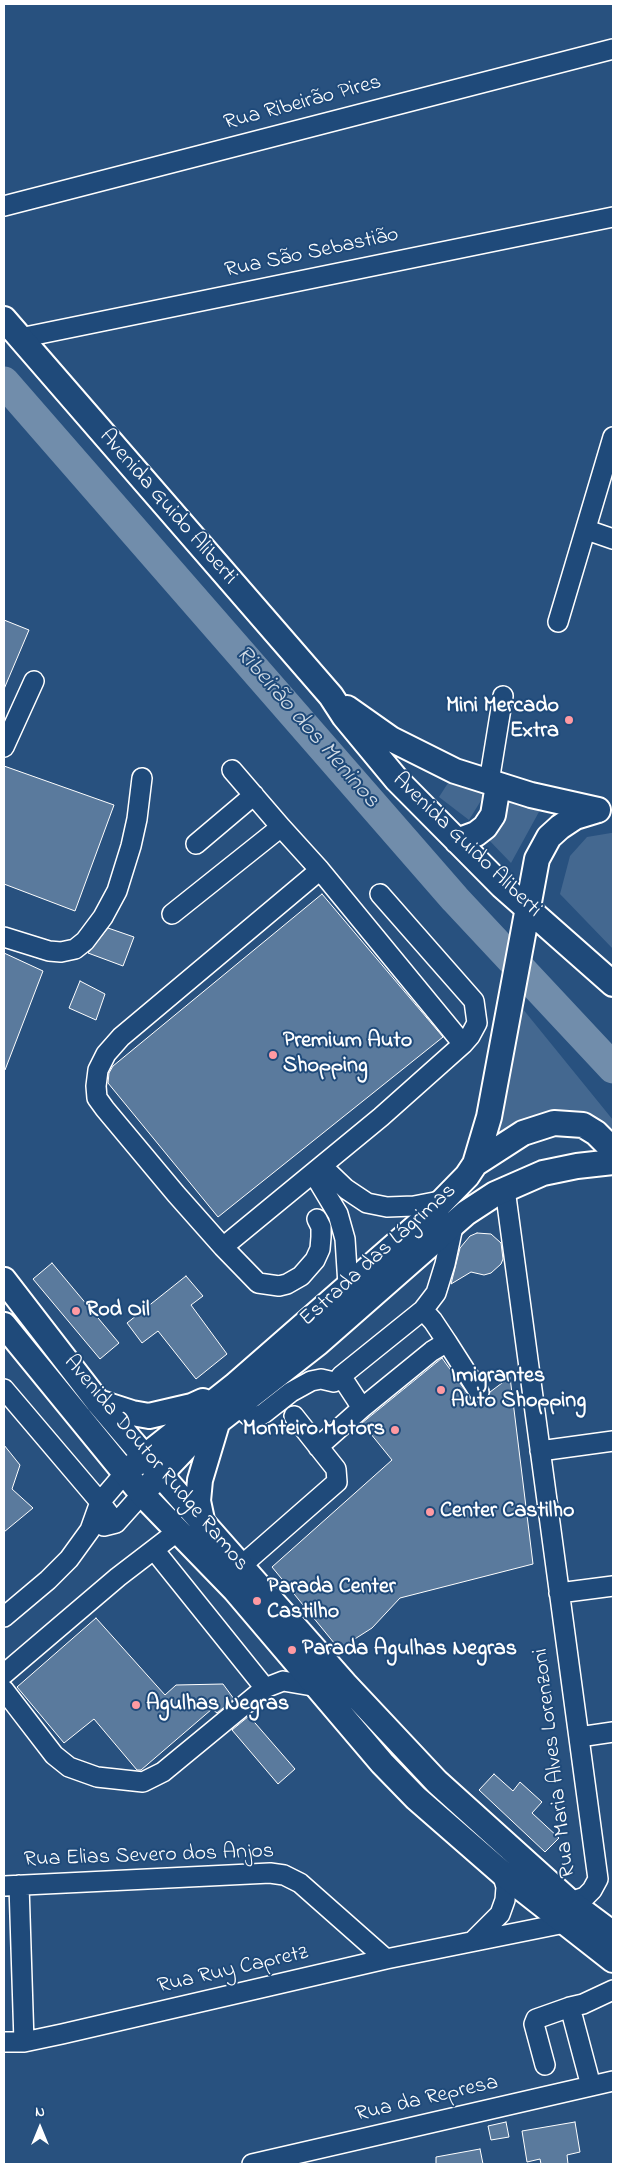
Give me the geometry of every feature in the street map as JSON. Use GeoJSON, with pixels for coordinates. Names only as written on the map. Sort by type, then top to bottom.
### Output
{"type":"FeatureCollection","features":[{"type":"Feature","properties":{"kind":"main road","name":"Avenida Guido Aliberti"},"geometry":{"type":"LineString","coordinates":[[4,319],[331,696],[344,716],[397,780],[502,886],[613,984]]}},
{"type":"Feature","properties":{"kind":"main road","name":"Avenida Guido Aliberti"},"geometry":{"type":"LineString","coordinates":[[331,696],[391,739],[455,771],[530,795],[606,812]]}},
{"type":"Feature","properties":{"kind":"main road"},"geometry":{"type":"LineString","coordinates":[[457,840],[476,834],[485,828],[493,815],[494,783]]}},
{"type":"Feature","properties":{"kind":"main road","name":"Estrada das Lágrimas"},"geometry":{"type":"LineString","coordinates":[[142,1494],[188,1444],[218,1420],[236,1396],[348,1285],[445,1200],[475,1164],[488,1117],[537,859],[549,837],[560,827],[575,817],[606,812]]}},
{"type":"Feature","properties":{"kind":"main road"},"geometry":{"type":"LineString","coordinates":[[475,1164],[523,1133],[554,1123],[583,1126],[596,1133],[613,1150]]}},
{"type":"Feature","properties":{"kind":"main road","name":"Estrada das Lágrimas"},"geometry":{"type":"LineString","coordinates":[[124,1474],[144,1456],[318,1343],[454,1222],[486,1199],[528,1178],[552,1170],[613,1162]]}},
{"type":"Feature","properties":{"kind":"main road","name":"Avenida Doutor Rudge Ramos"},"geometry":{"type":"LineString","coordinates":[[4,1280],[98,1402],[345,1684],[437,1782],[568,1912],[613,1960]]}},
{"type":"Feature","properties":{"kind":"main road","name":"Avenida Doutor Rudge Ramos"},"geometry":{"type":"LineString","coordinates":[[4,1325],[124,1474],[235,1590],[416,1798],[502,1873],[568,1912],[613,1934]]}},
{"type":"Feature","properties":{"kind":"main road"},"geometry":{"type":"LineString","coordinates":[[98,1402],[132,1413],[149,1416],[236,1396]]}},
{"type":"Feature","properties":{"kind":"main road"},"geometry":{"type":"LineString","coordinates":[[202,1520],[198,1501],[200,1480],[218,1420]]}},
{"type":"Feature","properties":{"kind":"street","name":"Rua Ribeirão Pires"},"geometry":{"type":"LineString","coordinates":[[4,206],[613,49]]}},
{"type":"Feature","properties":{"kind":"street","name":"Rua São Sebastião"},"geometry":{"type":"LineString","coordinates":[[20,338],[613,216]]}},
{"type":"Feature","properties":{"kind":"street"},"geometry":{"type":"LineString","coordinates":[[558,622],[587,530],[613,437]]}},
{"type":"Feature","properties":{"kind":"street"},"geometry":{"type":"LineString","coordinates":[[587,530],[613,539]]}},
{"type":"Feature","properties":{"kind":"street"},"geometry":{"type":"LineString","coordinates":[[4,747],[34,681]]}},
{"type":"Feature","properties":{"kind":"street"},"geometry":{"type":"LineString","coordinates":[[494,783],[503,696]]}},
{"type":"Feature","properties":{"kind":"street"},"geometry":{"type":"LineString","coordinates":[[232,770],[320,870],[463,1044]]}},
{"type":"Feature","properties":{"kind":"street"},"geometry":{"type":"LineString","coordinates":[[4,937],[42,949],[61,952],[75,949],[85,941],[103,918],[117,891],[135,828],[142,778]]}},
{"type":"Feature","properties":{"kind":"street"},"geometry":{"type":"LineString","coordinates":[[196,844],[254,795]]}},
{"type":"Feature","properties":{"kind":"street"},"geometry":{"type":"LineString","coordinates":[[172,914],[281,827]]}},
{"type":"Feature","properties":{"kind":"street"},"geometry":{"type":"LineString","coordinates":[[317,1220],[320,1228],[320,1249],[315,1260],[301,1276],[279,1286],[258,1283],[176,1194],[105,1109],[97,1098],[96,1086],[98,1070],[106,1054],[120,1037],[320,870]]}},
{"type":"Feature","properties":{"kind":"street"},"geometry":{"type":"LineString","coordinates":[[223,1247],[318,1171],[463,1044],[477,1023],[474,1001],[380,894]]}},
{"type":"Feature","properties":{"kind":"street"},"geometry":{"type":"LineString","coordinates":[[318,1171],[367,1203],[387,1207],[414,1206],[445,1200]]}},
{"type":"Feature","properties":{"kind":"street"},"geometry":{"type":"LineString","coordinates":[[318,1171],[338,1214],[345,1239],[348,1285]]}},
{"type":"Feature","properties":{"kind":"street","name":"Rua Maria Alves Lorenzoni"},"geometry":{"type":"LineString","coordinates":[[505,1189],[578,1737],[606,1878],[568,1912]]}},
{"type":"Feature","properties":{"kind":"street"},"geometry":{"type":"LineString","coordinates":[[362,1408],[341,1376],[423,1310],[436,1293],[445,1264],[454,1222]]}},
{"type":"Feature","properties":{"kind":"street"},"geometry":{"type":"LineString","coordinates":[[423,1310],[433,1321],[478,1392]]}},
{"type":"Feature","properties":{"kind":"street"},"geometry":{"type":"LineString","coordinates":[[318,1447],[362,1408],[432,1351],[446,1342]]}},
{"type":"Feature","properties":{"kind":"street"},"geometry":{"type":"LineString","coordinates":[[236,1396],[249,1416],[255,1417],[311,1381],[321,1379],[334,1382]]}},
{"type":"Feature","properties":{"kind":"street"},"geometry":{"type":"LineString","coordinates":[[4,1389],[116,1523]]}},
{"type":"Feature","properties":{"kind":"street"},"geometry":{"type":"LineString","coordinates":[[249,1559],[336,1482],[336,1469],[294,1416]]}},
{"type":"Feature","properties":{"kind":"street"},"geometry":{"type":"LineString","coordinates":[[540,1451],[613,1440]]}},
{"type":"Feature","properties":{"kind":"street"},"geometry":{"type":"LineString","coordinates":[[4,1617],[48,1580],[69,1558],[90,1530],[100,1502],[124,1474]]}},
{"type":"Feature","properties":{"kind":"street"},"geometry":{"type":"LineString","coordinates":[[90,1530],[116,1523],[142,1494]]}},
{"type":"Feature","properties":{"kind":"street"},"geometry":{"type":"LineString","coordinates":[[4,1674],[118,1577],[178,1532]]}},
{"type":"Feature","properties":{"kind":"street"},"geometry":{"type":"LineString","coordinates":[[155,1551],[265,1688]]}},
{"type":"Feature","properties":{"kind":"street"},"geometry":{"type":"LineString","coordinates":[[559,1593],[613,1586]]}},
{"type":"Feature","properties":{"kind":"street"},"geometry":{"type":"LineString","coordinates":[[283,1681],[292,1657]]}},
{"type":"Feature","properties":{"kind":"street"},"geometry":{"type":"LineString","coordinates":[[4,1690],[54,1755],[69,1767],[97,1777],[143,1782],[163,1772],[265,1688],[283,1681],[318,1687]]}},
{"type":"Feature","properties":{"kind":"street"},"geometry":{"type":"LineString","coordinates":[[578,1737],[613,1732]]}},
{"type":"Feature","properties":{"kind":"street","name":"Rua Elias Severo dos Anjos"},"geometry":{"type":"LineString","coordinates":[[11,1885],[270,1872],[284,1875],[300,1882],[386,1959]]}},
{"type":"Feature","properties":{"kind":"street"},"geometry":{"type":"LineString","coordinates":[[473,1941],[500,1914],[505,1900],[506,1887],[502,1873]]}},
{"type":"Feature","properties":{"kind":"street"},"geometry":{"type":"LineString","coordinates":[[11,1885],[24,2042]]}},
{"type":"Feature","properties":{"kind":"street","name":"Rua Ruy Capretz"},"geometry":{"type":"LineString","coordinates":[[4,2042],[24,2042],[386,1959],[473,1941],[568,1912]]}},
{"type":"Feature","properties":{"kind":"street"},"geometry":{"type":"LineString","coordinates":[[545,2065],[534,2024],[536,2019],[583,2004],[613,1990]]}},
{"type":"Feature","properties":{"kind":"street"},"geometry":{"type":"LineString","coordinates":[[570,2007],[591,2086]]}},
{"type":"Feature","properties":{"kind":"street","name":"Rua da Represa"},"geometry":{"type":"LineString","coordinates":[[252,2164],[613,2080]]}},
{"type":"Feature","properties":{"kind":"shaded area"},"geometry":{"type":"Polygon","coordinates":[[[448,783],[485,794],[469,820],[439,797],[448,783]]]}},
{"type":"Feature","properties":{"kind":"shaded area"},"geometry":{"type":"Polygon","coordinates":[[[506,801],[540,810],[511,863],[486,837],[506,801]]]}},
{"type":"Feature","properties":{"kind":"shaded area"},"geometry":{"type":"Polygon","coordinates":[[[613,833],[613,949],[560,894],[570,856],[587,837],[613,833]]]}},
{"type":"Feature","properties":{"kind":"shaded area"},"geometry":{"type":"Polygon","coordinates":[[[518,1003],[613,1120],[613,1136],[610,1133],[499,1136],[518,1003]]]}},
{"type":"Feature","properties":{"kind":"building"},"geometry":{"type":"Polygon","coordinates":[[[4,620],[29,630],[4,689],[4,620]]]}},
{"type":"Feature","properties":{"kind":"building"},"geometry":{"type":"Polygon","coordinates":[[[4,766],[114,805],[75,911],[4,884],[4,766]]]}},
{"type":"Feature","properties":{"kind":"building","name":"Premium Auto Shopping"},"geometry":{"type":"Polygon","coordinates":[[[322,894],[443,1037],[218,1217],[108,1083],[109,1073],[113,1066],[322,894]]]}},
{"type":"Feature","properties":{"kind":"building"},"geometry":{"type":"Polygon","coordinates":[[[108,928],[134,937],[123,966],[88,953],[108,928]]]}},
{"type":"Feature","properties":{"kind":"building"},"geometry":{"type":"Polygon","coordinates":[[[4,953],[43,971],[5,1070],[4,1070],[4,953]]]}},
{"type":"Feature","properties":{"kind":"building"},"geometry":{"type":"Polygon","coordinates":[[[80,981],[105,994],[96,1020],[69,1008],[80,981]]]}},
{"type":"Feature","properties":{"kind":"building"},"geometry":{"type":"Polygon","coordinates":[[[477,1233],[491,1234],[501,1243],[503,1259],[501,1264],[491,1273],[484,1275],[471,1272],[451,1284],[460,1248],[470,1236],[477,1233]]]}},
{"type":"Feature","properties":{"kind":"building","name":"Rod Oil"},"geometry":{"type":"Polygon","coordinates":[[[52,1263],[119,1343],[100,1359],[33,1279],[52,1263]]]}},
{"type":"Feature","properties":{"kind":"building"},"geometry":{"type":"Polygon","coordinates":[[[186,1276],[203,1296],[191,1305],[227,1354],[196,1379],[158,1331],[142,1343],[127,1323],[186,1276]]]}},
{"type":"Feature","properties":{"kind":"building","name":"Center Castilho"},"geometry":{"type":"Polygon","coordinates":[[[442,1358],[475,1404],[485,1401],[490,1392],[510,1377],[533,1564],[400,1598],[372,1628],[339,1649],[272,1567],[392,1460],[362,1423],[442,1358]]]}},
{"type":"Feature","properties":{"kind":"building"},"geometry":{"type":"Polygon","coordinates":[[[4,1445],[20,1465],[12,1489],[33,1508],[4,1532],[4,1445]]]}},
{"type":"Feature","properties":{"kind":"building","name":"Agulhas Negras"},"geometry":{"type":"Polygon","coordinates":[[[96,1618],[165,1695],[176,1685],[223,1684],[234,1699],[217,1713],[212,1709],[141,1770],[137,1770],[94,1719],[64,1743],[17,1687],[96,1618]]]}},
{"type":"Feature","properties":{"kind":"building"},"geometry":{"type":"Polygon","coordinates":[[[249,1716],[295,1769],[278,1784],[232,1730],[249,1716]]]}},
{"type":"Feature","properties":{"kind":"building"},"geometry":{"type":"Polygon","coordinates":[[[494,1774],[513,1791],[520,1782],[542,1802],[532,1813],[559,1838],[545,1852],[479,1790],[494,1774]]]}},
{"type":"Feature","properties":{"kind":"building"},"geometry":{"type":"Polygon","coordinates":[[[506,2122],[509,2137],[491,2140],[488,2126],[506,2122]]]}},
{"type":"Feature","properties":{"kind":"building"},"geometry":{"type":"Polygon","coordinates":[[[575,2122],[580,2152],[567,2155],[568,2164],[541,2164],[540,2159],[527,2162],[522,2131],[575,2122]]]}},
{"type":"Feature","properties":{"kind":"building"},"geometry":{"type":"Polygon","coordinates":[[[480,2149],[483,2164],[436,2164],[436,2157],[480,2149]]]}},
{"type":"Feature","properties":{"kind":"waterway","name":"Ribeirão dos Meninos"},"geometry":{"type":"LineString","coordinates":[[4,382],[455,899],[613,1068]]}},
{"type":"Feature","properties":{"kind":"place","name":"Mini Mercado Extra"},"geometry":{"type":"Point","coordinates":[569,720]}},
{"type":"Feature","properties":{"kind":"place","name":"Premium Auto Shopping"},"geometry":{"type":"Point","coordinates":[273,1055]}},
{"type":"Feature","properties":{"kind":"place","name":"Rod Oil"},"geometry":{"type":"Point","coordinates":[76,1311]}},
{"type":"Feature","properties":{"kind":"place","name":"Imigrantes Auto Shopping"},"geometry":{"type":"Point","coordinates":[441,1390]}},
{"type":"Feature","properties":{"kind":"place","name":"Monteiro Motors"},"geometry":{"type":"Point","coordinates":[395,1430]}},
{"type":"Feature","properties":{"kind":"place","name":"Center Castilho"},"geometry":{"type":"Point","coordinates":[430,1512]}},
{"type":"Feature","properties":{"kind":"place","name":"Parada Center Castilho"},"geometry":{"type":"Point","coordinates":[257,1601]}},
{"type":"Feature","properties":{"kind":"place","name":"Parada Agulhas Negras"},"geometry":{"type":"Point","coordinates":[292,1650]}},
{"type":"Feature","properties":{"kind":"place","name":"Agulhas Negras"},"geometry":{"type":"Point","coordinates":[136,1705]}}]}
